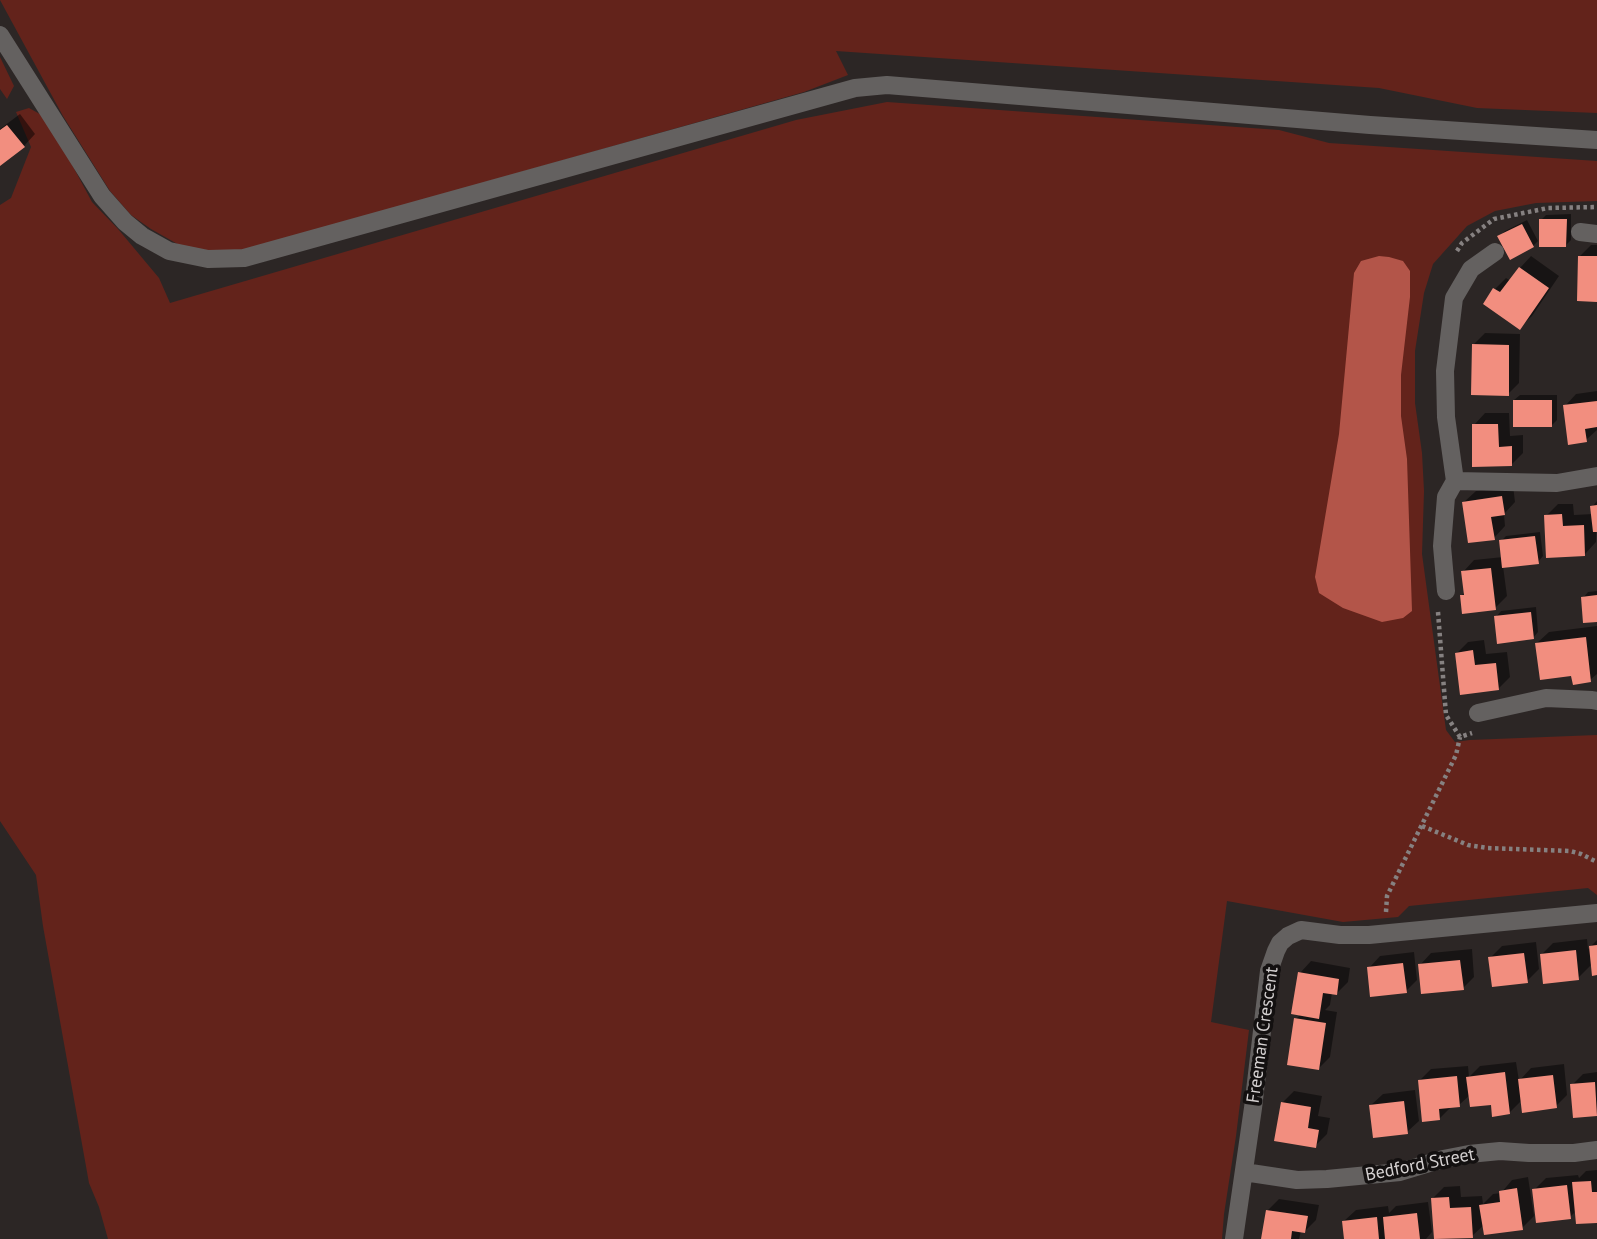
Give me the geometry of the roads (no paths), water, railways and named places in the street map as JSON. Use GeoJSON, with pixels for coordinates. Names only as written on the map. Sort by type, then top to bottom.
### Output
{"type":"FeatureCollection","features":[{"type":"Feature","properties":{"kind":"street"},"geometry":{"type":"LineString","coordinates":[[0,35],[103,196],[125,222],[142,236],[170,251],[208,259],[244,258],[855,88],[887,85],[1370,125],[1597,140]]}},
{"type":"Feature","properties":{"kind":"street"},"geometry":{"type":"LineString","coordinates":[[1446,591],[1442,546],[1446,497],[1455,481],[1446,417],[1445,371],[1454,298],[1471,269],[1495,253]]}},
{"type":"Feature","properties":{"kind":"street"},"geometry":{"type":"LineString","coordinates":[[1455,481],[1557,483],[1597,476]]}},
{"type":"Feature","properties":{"kind":"street"},"geometry":{"type":"LineString","coordinates":[[1478,713],[1546,698],[1597,701]]}},
{"type":"Feature","properties":{"kind":"street","name":"Freeman Crescent"},"geometry":{"type":"LineString","coordinates":[[1234,1239],[1269,971],[1280,943],[1301,930],[1340,935],[1387,934],[1597,913]]}},
{"type":"Feature","properties":{"kind":"street","name":"Bedford Street"},"geometry":{"type":"LineString","coordinates":[[1244,1172],[1297,1181],[1400,1172],[1469,1154],[1500,1151],[1574,1153],[1597,1150]]}}]}
